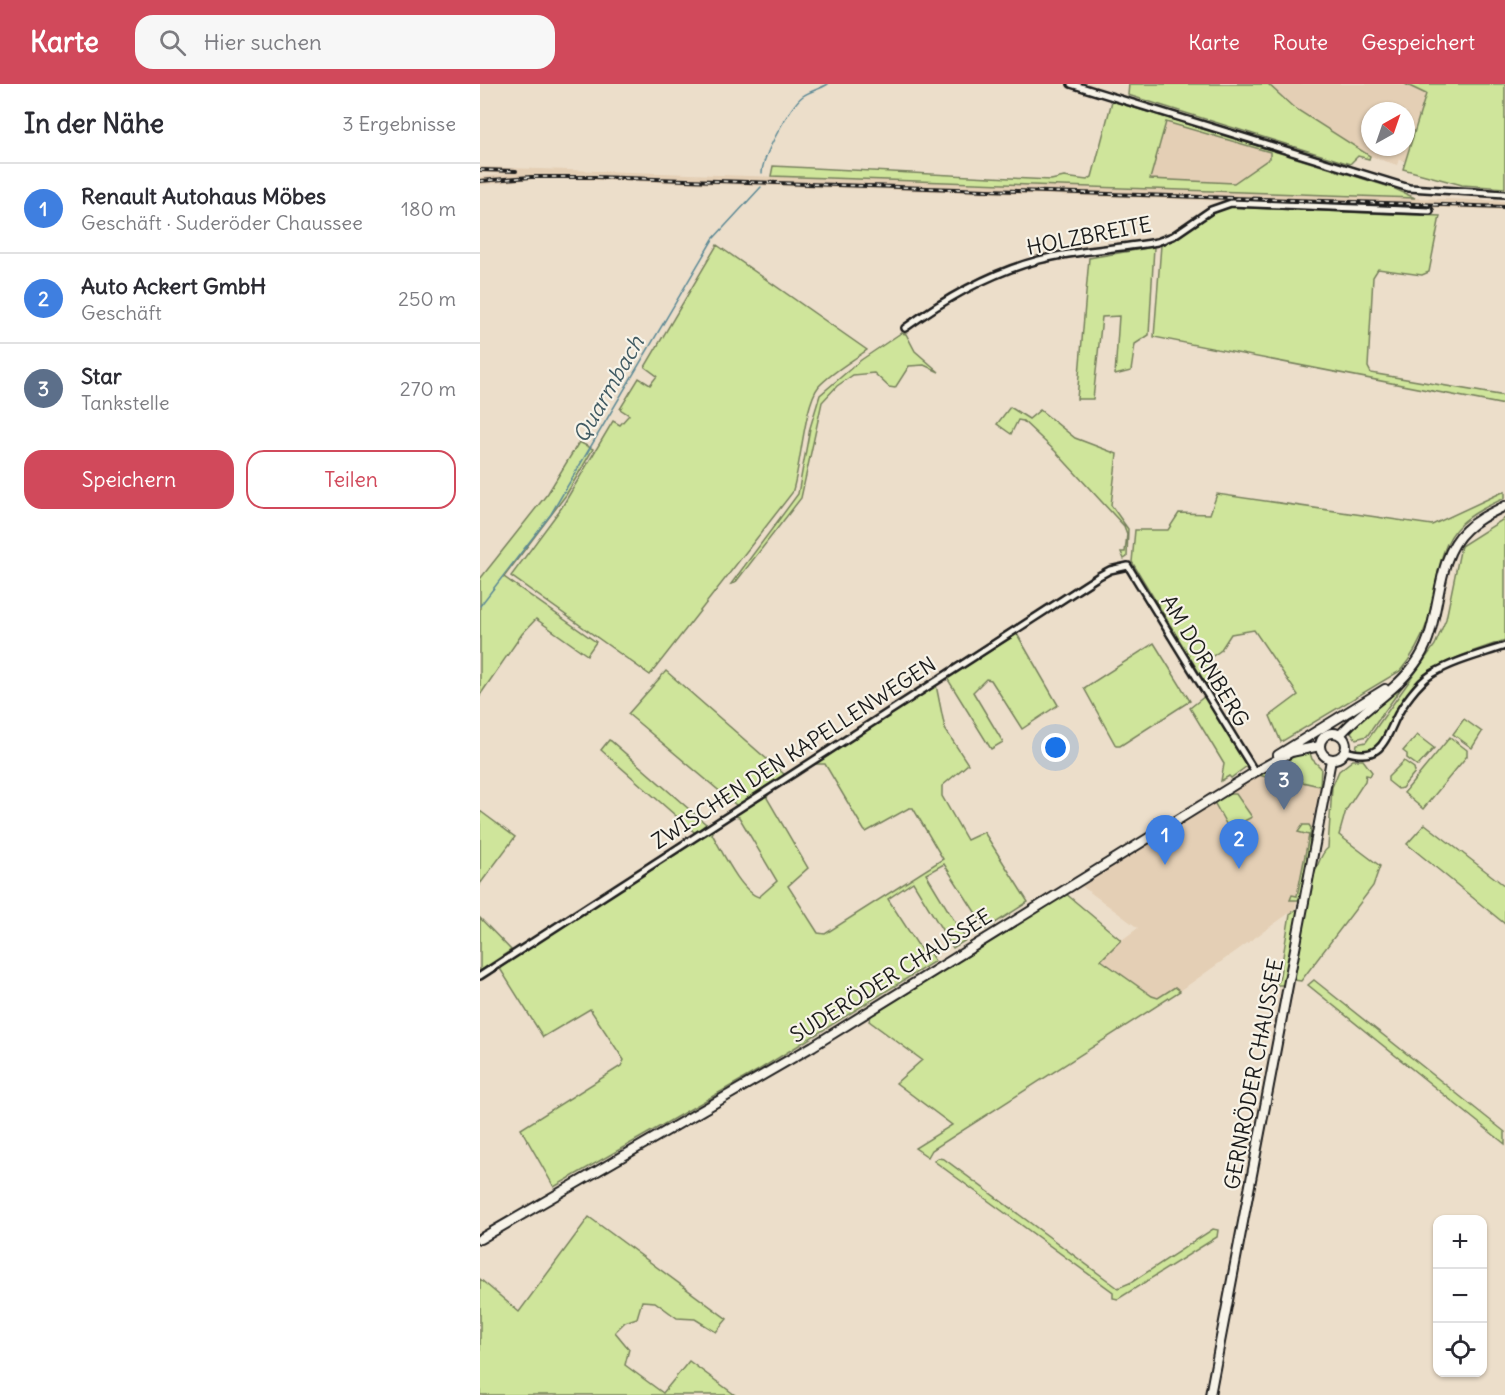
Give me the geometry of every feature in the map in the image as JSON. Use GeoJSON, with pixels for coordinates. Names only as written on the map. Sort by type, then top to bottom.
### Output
{"type":"FeatureCollection","features":[{"type":"Feature","properties":{"kind":"street"},"geometry":{"type":"LineString","coordinates":[[1071,84],[1408,188],[1505,194]]}},
{"type":"Feature","properties":{"kind":"street","name":"HOLZBREITE"},"geometry":{"type":"LineString","coordinates":[[905,328],[968,286],[998,273],[1050,258],[1157,242],[1224,204],[1430,211]]}},
{"type":"Feature","properties":{"kind":"street"},"geometry":{"type":"LineString","coordinates":[[1340,735],[1354,720],[1395,686],[1414,665],[1427,642],[1446,563],[1454,544],[1475,523],[1505,506]]}},
{"type":"Feature","properties":{"kind":"street","name":"AM DORNBERG"},"geometry":{"type":"LineString","coordinates":[[1128,566],[1255,772]]}},
{"type":"Feature","properties":{"kind":"street","name":"ZWISCHEN DEN KAPELLENWEGEN"},"geometry":{"type":"LineString","coordinates":[[480,976],[1099,576],[1110,570],[1128,566]]}},
{"type":"Feature","properties":{"kind":"street"},"geometry":{"type":"LineString","coordinates":[[1345,751],[1358,755],[1377,751],[1387,741],[1400,712],[1432,674],[1505,646]]}},
{"type":"Feature","properties":{"kind":"street"},"geometry":{"type":"LineString","coordinates":[[1275,760],[1290,746],[1395,686]]}},
{"type":"Feature","properties":{"kind":"street"},"geometry":{"type":"LineString","coordinates":[[1333,733],[1340,735],[1346,742],[1345,751],[1340,757],[1331,759],[1322,754],[1320,746],[1326,735],[1333,733]]}},
{"type":"Feature","properties":{"kind":"street","name":"SUDERÖDER CHAUSSEE"},"geometry":{"type":"LineString","coordinates":[[480,1239],[813,1046],[1275,760],[1298,750],[1320,746]]}},
{"type":"Feature","properties":{"kind":"street","name":"GERNRÖDER CHAUSSEE"},"geometry":{"type":"LineString","coordinates":[[1210,1395],[1331,759]]}},
{"type":"Feature","properties":{"kind":"shaded area"},"geometry":{"type":"Polygon","coordinates":[[[1268,84],[1405,84],[1426,94],[1415,129],[1415,102],[1361,102],[1361,151],[1293,107],[1268,84]]]}},
{"type":"Feature","properties":{"kind":"shaded area"},"geometry":{"type":"Polygon","coordinates":[[[1167,122],[1270,152],[1271,158],[1234,183],[1150,179],[1167,122]]]}},
{"type":"Feature","properties":{"kind":"shaded area"},"geometry":{"type":"Polygon","coordinates":[[[1370,156],[1407,156],[1405,161],[1399,159],[1397,165],[1370,156]]]}},
{"type":"Feature","properties":{"kind":"shaded area"},"geometry":{"type":"Polygon","coordinates":[[[480,167],[1505,201],[1505,210],[563,179],[533,179],[480,185],[480,177],[509,174],[480,173],[480,167]]]}},
{"type":"Feature","properties":{"kind":"shaded area"},"geometry":{"type":"Polygon","coordinates":[[[1259,774],[1283,781],[1284,778],[1320,786],[1295,909],[1180,991],[1175,987],[1158,998],[1152,996],[1101,959],[1107,951],[1138,928],[1079,884],[1086,884],[1094,879],[1094,875],[1259,774]]]}},
{"type":"Feature","properties":{"kind":"green space"},"geometry":{"type":"Polygon","coordinates":[[[1129,84],[1268,84],[1293,107],[1361,150],[1361,156],[1370,156],[1369,159],[1358,156],[1350,164],[1128,95],[1129,84]]]}},
{"type":"Feature","properties":{"kind":"green space"},"geometry":{"type":"Polygon","coordinates":[[[1405,84],[1505,84],[1505,188],[1462,185],[1403,169],[1407,156],[1415,156],[1415,130],[1426,94],[1405,84]]]}},
{"type":"Feature","properties":{"kind":"green space"},"geometry":{"type":"Polygon","coordinates":[[[1112,101],[1393,188],[1415,198],[771,176],[773,166],[1051,180],[1064,177],[1087,180],[1092,177],[1112,101]],[[1166,122],[1150,179],[1234,183],[1270,158],[1270,152],[1166,122]]]}},
{"type":"Feature","properties":{"kind":"green space"},"geometry":{"type":"Polygon","coordinates":[[[1229,207],[1440,216],[1429,272],[1422,275],[1378,269],[1373,277],[1368,367],[1371,373],[1505,396],[1505,405],[1154,337],[1161,245],[1214,213],[1229,207]]]}},
{"type":"Feature","properties":{"kind":"green space"},"geometry":{"type":"Polygon","coordinates":[[[717,245],[867,350],[819,386],[806,421],[792,493],[650,675],[511,576],[562,507],[613,421],[620,425],[629,415],[620,409],[639,378],[650,385],[657,376],[645,367],[717,245]]]}},
{"type":"Feature","properties":{"kind":"green space"},"geometry":{"type":"Polygon","coordinates":[[[1154,247],[1149,335],[1135,344],[1131,371],[1115,375],[1119,316],[1102,317],[1093,399],[1077,399],[1089,258],[1154,247]]]}},
{"type":"Feature","properties":{"kind":"green space"},"geometry":{"type":"Polygon","coordinates":[[[901,333],[906,334],[915,351],[939,372],[924,365],[909,366],[895,388],[889,387],[874,373],[853,375],[837,386],[822,402],[801,498],[735,583],[731,584],[798,494],[810,428],[820,395],[861,360],[901,333]]]}},
{"type":"Feature","properties":{"kind":"green space"},"geometry":{"type":"Polygon","coordinates":[[[1010,407],[1029,419],[1040,410],[1075,438],[1117,454],[1111,505],[1128,529],[1127,557],[1124,559],[1121,552],[1125,552],[1127,534],[1124,526],[1055,451],[1023,421],[1018,420],[1011,434],[997,424],[1010,407]]]}},
{"type":"Feature","properties":{"kind":"green space"},"geometry":{"type":"Polygon","coordinates":[[[579,442],[593,449],[566,495],[504,577],[596,642],[587,655],[536,619],[522,634],[480,695],[480,579],[548,493],[579,442]]]}},
{"type":"Feature","properties":{"kind":"green space"},"geometry":{"type":"Polygon","coordinates":[[[1505,491],[1505,498],[1482,509],[1461,524],[1446,545],[1425,630],[1400,671],[1281,742],[1270,716],[1298,695],[1254,630],[1231,634],[1220,651],[1210,658],[1219,676],[1206,684],[1132,562],[1135,530],[1168,530],[1179,513],[1210,514],[1217,494],[1432,525],[1505,491]]]}},
{"type":"Feature","properties":{"kind":"green space"},"geometry":{"type":"Polygon","coordinates":[[[1505,518],[1505,640],[1465,654],[1428,673],[1409,694],[1383,741],[1367,750],[1356,750],[1357,744],[1366,742],[1435,645],[1446,619],[1461,546],[1505,518]]]}},
{"type":"Feature","properties":{"kind":"green space"},"geometry":{"type":"Polygon","coordinates":[[[1017,634],[1058,705],[1022,729],[991,680],[986,679],[973,692],[1003,742],[991,749],[947,678],[1017,634]]]}},
{"type":"Feature","properties":{"kind":"green space"},"geometry":{"type":"Polygon","coordinates":[[[1154,643],[1190,701],[1120,746],[1116,746],[1084,688],[1154,643]]]}},
{"type":"Feature","properties":{"kind":"green space"},"geometry":{"type":"Polygon","coordinates":[[[666,671],[784,774],[783,777],[735,808],[736,805],[628,714],[666,671]]]}},
{"type":"Feature","properties":{"kind":"green space"},"geometry":{"type":"Polygon","coordinates":[[[1412,673],[1367,736],[1356,739],[1351,732],[1355,726],[1412,673]]]}},
{"type":"Feature","properties":{"kind":"green space"},"geometry":{"type":"Polygon","coordinates":[[[936,685],[945,729],[968,764],[942,786],[942,796],[967,840],[984,832],[1028,902],[986,929],[944,864],[926,874],[966,940],[953,948],[913,882],[888,899],[921,950],[927,949],[935,961],[757,1071],[554,1187],[521,1129],[621,1066],[624,1060],[590,1009],[543,1037],[499,967],[716,827],[712,834],[732,870],[752,894],[759,897],[777,881],[739,817],[734,816],[768,795],[767,798],[808,868],[788,886],[818,933],[825,934],[943,859],[913,808],[909,808],[866,832],[825,764],[815,764],[936,685]]]}},
{"type":"Feature","properties":{"kind":"green space"},"geometry":{"type":"Polygon","coordinates":[[[1205,696],[1247,766],[1231,778],[1229,776],[1221,781],[1224,764],[1190,708],[1205,696]]]}},
{"type":"Feature","properties":{"kind":"green space"},"geometry":{"type":"Polygon","coordinates":[[[1464,719],[1482,732],[1472,748],[1453,734],[1464,719]]]}},
{"type":"Feature","properties":{"kind":"green space"},"geometry":{"type":"Polygon","coordinates":[[[1417,735],[1434,748],[1418,766],[1407,758],[1407,754],[1403,751],[1417,735]]]}},
{"type":"Feature","properties":{"kind":"green space"},"geometry":{"type":"Polygon","coordinates":[[[1450,737],[1467,750],[1467,756],[1423,809],[1404,793],[1450,737]]]}},
{"type":"Feature","properties":{"kind":"green space"},"geometry":{"type":"Polygon","coordinates":[[[609,740],[706,824],[695,833],[601,750],[609,740]]]}},
{"type":"Feature","properties":{"kind":"green space"},"geometry":{"type":"Polygon","coordinates":[[[1301,753],[1310,753],[1312,759],[1321,768],[1320,786],[1284,778],[1283,782],[1259,775],[1301,753]]]}},
{"type":"Feature","properties":{"kind":"green space"},"geometry":{"type":"Polygon","coordinates":[[[1353,760],[1363,760],[1372,772],[1370,776],[1366,775],[1365,781],[1346,810],[1339,835],[1380,866],[1373,886],[1301,981],[1294,980],[1310,889],[1322,856],[1328,848],[1332,787],[1339,771],[1353,760]]]}},
{"type":"Feature","properties":{"kind":"green space"},"geometry":{"type":"Polygon","coordinates":[[[1404,761],[1414,768],[1415,772],[1402,788],[1398,789],[1388,781],[1388,777],[1404,761]]]}},
{"type":"Feature","properties":{"kind":"green space"},"geometry":{"type":"Polygon","coordinates":[[[1229,794],[1236,794],[1252,817],[1229,829],[1214,802],[1229,794]]]}},
{"type":"Feature","properties":{"kind":"green space"},"geometry":{"type":"Polygon","coordinates":[[[480,811],[515,837],[480,884],[480,811]]]}},
{"type":"Feature","properties":{"kind":"green space"},"geometry":{"type":"Polygon","coordinates":[[[1425,824],[1505,886],[1505,924],[1407,844],[1425,824]]]}},
{"type":"Feature","properties":{"kind":"green space"},"geometry":{"type":"Polygon","coordinates":[[[1303,825],[1309,825],[1311,828],[1307,876],[1298,900],[1290,900],[1292,895],[1297,896],[1309,835],[1298,832],[1303,825]]]}},
{"type":"Feature","properties":{"kind":"green space"},"geometry":{"type":"Polygon","coordinates":[[[1065,893],[1121,940],[1101,960],[1152,996],[1158,998],[1175,987],[1180,991],[932,1150],[928,1157],[915,1148],[952,1125],[896,1083],[922,1060],[869,1021],[872,1014],[1065,893]]]}},
{"type":"Feature","properties":{"kind":"green space"},"geometry":{"type":"Polygon","coordinates":[[[1297,909],[1298,915],[1286,981],[1283,985],[1274,985],[1279,981],[1290,914],[1297,909]]]}},
{"type":"Feature","properties":{"kind":"green space"},"geometry":{"type":"Polygon","coordinates":[[[480,918],[511,950],[480,971],[480,918]]]}},
{"type":"Feature","properties":{"kind":"green space"},"geometry":{"type":"Polygon","coordinates":[[[1314,980],[1505,1132],[1505,1144],[1308,985],[1314,980]]]}},
{"type":"Feature","properties":{"kind":"green space"},"geometry":{"type":"Polygon","coordinates":[[[938,1158],[944,1159],[1118,1288],[1132,1282],[1213,1229],[1218,1230],[1217,1237],[1118,1299],[1113,1298],[1113,1292],[934,1161],[938,1158]]]}},
{"type":"Feature","properties":{"kind":"green space"},"geometry":{"type":"Polygon","coordinates":[[[589,1217],[727,1319],[716,1332],[695,1319],[677,1318],[655,1302],[642,1301],[637,1318],[625,1322],[615,1332],[629,1349],[625,1365],[663,1393],[689,1361],[735,1395],[480,1395],[480,1279],[519,1312],[589,1217]]]}},
{"type":"Feature","properties":{"kind":"waterway","name":"Quarmbach"},"geometry":{"type":"LineString","coordinates":[[762,173],[772,144],[791,110],[803,96],[828,84]]}},
{"type":"Feature","properties":{"kind":"waterway","name":"Quarmbach"},"geometry":{"type":"LineString","coordinates":[[480,606],[551,514],[713,239],[761,187]]}},
{"type":"Feature","properties":{"kind":"railway"},"geometry":{"type":"LineString","coordinates":[[480,170],[516,171]]}},
{"type":"Feature","properties":{"kind":"railway"},"geometry":{"type":"LineString","coordinates":[[480,181],[531,177],[594,177],[1505,207]]}},
{"type":"Feature","properties":{"kind":"place","name":"Star"},"geometry":{"type":"Point","coordinates":[1284,810]}},
{"type":"Feature","properties":{"kind":"place","name":"Renault Autohaus Möbes"},"geometry":{"type":"Point","coordinates":[1165,865]}},
{"type":"Feature","properties":{"kind":"place","name":"Auto Ackert GmbH"},"geometry":{"type":"Point","coordinates":[1239,869]}}]}
